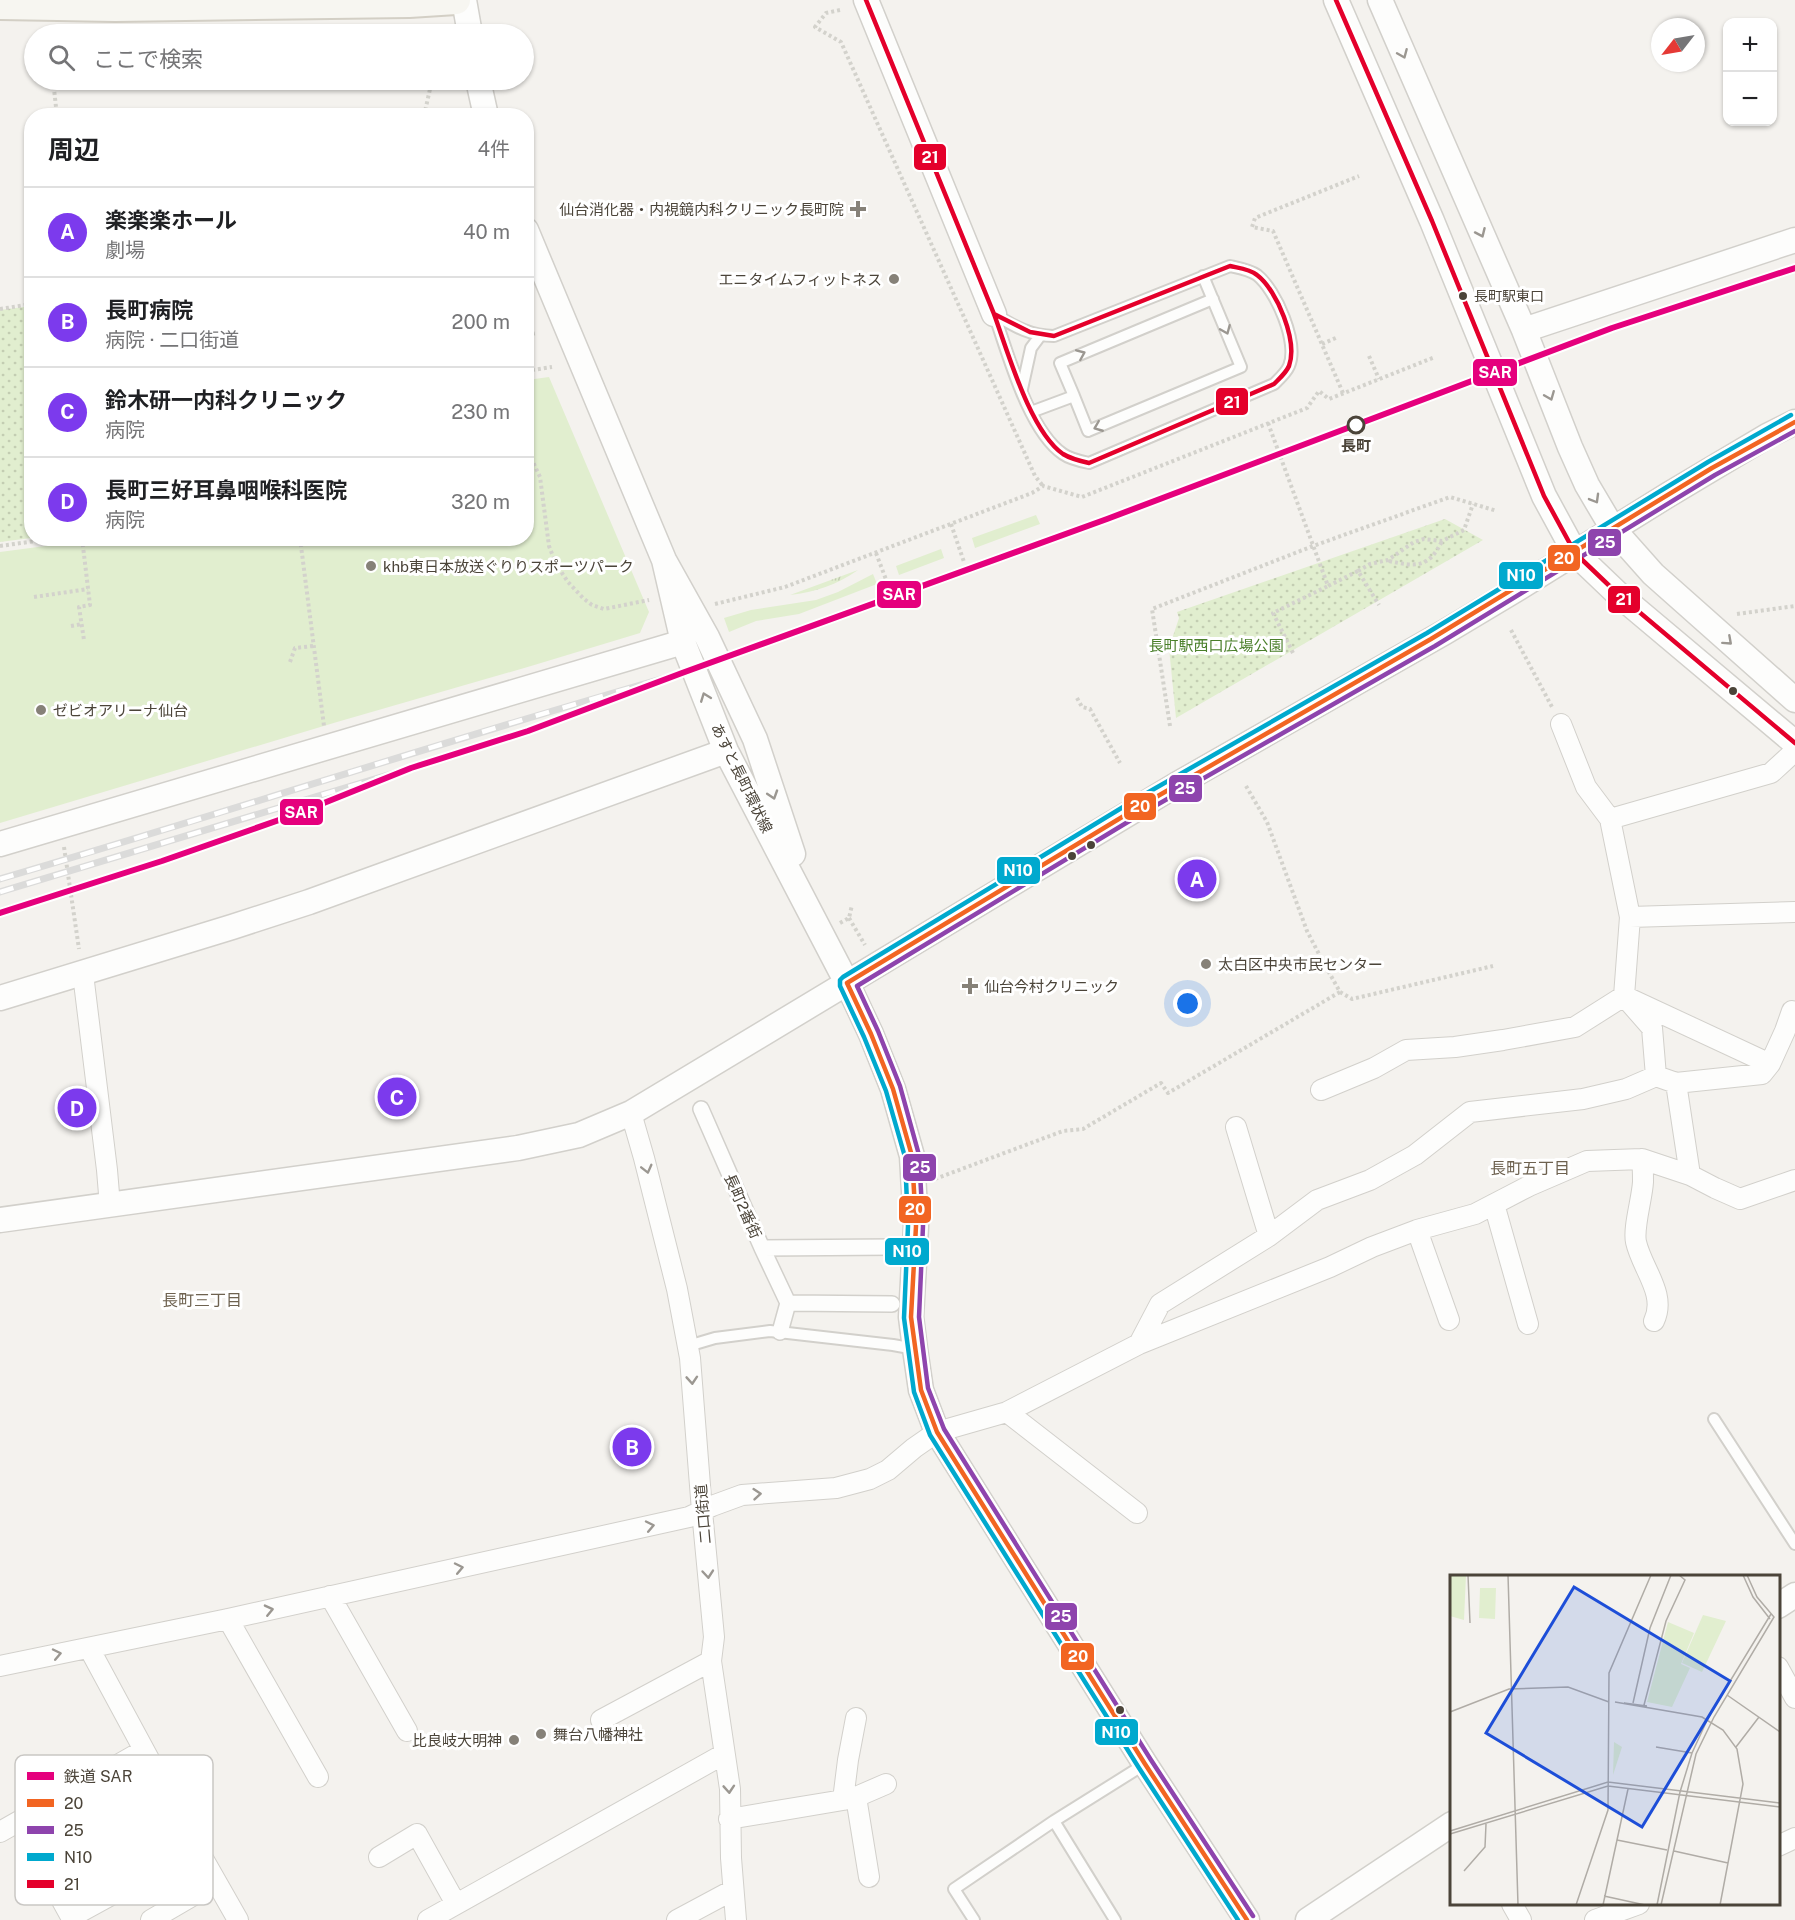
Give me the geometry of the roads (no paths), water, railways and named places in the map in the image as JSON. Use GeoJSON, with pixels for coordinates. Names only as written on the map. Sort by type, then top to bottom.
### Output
{"type":"FeatureCollection","features":[{"type":"Feature","properties":{"kind":"main road"},"geometry":{"type":"LineString","coordinates":[[0,5],[115,7],[409,3],[456,0]]}},
{"type":"Feature","properties":{"kind":"street"},"geometry":{"type":"LineString","coordinates":[[464,0],[468,24]]}},
{"type":"Feature","properties":{"kind":"street"},"geometry":{"type":"LineString","coordinates":[[866,0],[994,314]]}},
{"type":"Feature","properties":{"kind":"street"},"geometry":{"type":"LineString","coordinates":[[1336,0],[1432,221],[1544,496],[1575,553],[1619,595],[1795,743]]}},
{"type":"Feature","properties":{"kind":"street"},"geometry":{"type":"LineString","coordinates":[[1380,0],[1524,330],[1570,447],[1587,485],[1612,529],[1653,574],[1795,700]]}},
{"type":"Feature","properties":{"kind":"street"},"geometry":{"type":"LineString","coordinates":[[480,90],[484,108]]}},
{"type":"Feature","properties":{"kind":"street"},"geometry":{"type":"LineString","coordinates":[[1524,330],[1795,240]]}},
{"type":"Feature","properties":{"kind":"street","name":"あすと長町環状線"},"geometry":{"type":"LineString","coordinates":[[534,249],[664,560],[707,637],[755,739],[815,922]]}},
{"type":"Feature","properties":{"kind":"street"},"geometry":{"type":"LineString","coordinates":[[0,1220],[518,1148],[579,1135],[631,1113],[1176,785],[1445,632],[1717,465],[1795,422]]}},
{"type":"Feature","properties":{"kind":"street","name":"あすと長町環状線"},"geometry":{"type":"LineString","coordinates":[[664,560],[683,642],[726,751],[847,983],[893,1089],[912,1156],[916,1226],[911,1317],[915,1349],[921,1390],[937,1432],[1145,1764],[1247,1920]]}},
{"type":"Feature","properties":{"kind":"street"},"geometry":{"type":"LineString","coordinates":[[0,844],[517,690],[707,637]]}},
{"type":"Feature","properties":{"kind":"street"},"geometry":{"type":"LineString","coordinates":[[1561,724],[1586,787],[1610,819],[1630,917],[1624,996],[1652,1028],[1656,1076]]}},
{"type":"Feature","properties":{"kind":"street"},"geometry":{"type":"LineString","coordinates":[[0,999],[319,898],[726,751]]}},
{"type":"Feature","properties":{"kind":"street"},"geometry":{"type":"LineString","coordinates":[[1610,819],[1771,773],[1795,751]]}},
{"type":"Feature","properties":{"kind":"street"},"geometry":{"type":"LineString","coordinates":[[1630,917],[1795,912]]}},
{"type":"Feature","properties":{"kind":"street"},"geometry":{"type":"LineString","coordinates":[[83,974],[110,1206]]}},
{"type":"Feature","properties":{"kind":"street"},"geometry":{"type":"LineString","coordinates":[[1624,996],[1770,1064]]}},
{"type":"Feature","properties":{"kind":"street"},"geometry":{"type":"LineString","coordinates":[[1321,1090],[1374,1068],[1406,1050],[1455,1047],[1575,1027],[1624,996]]}},
{"type":"Feature","properties":{"kind":"street"},"geometry":{"type":"LineString","coordinates":[[1139,1344],[1160,1305],[1269,1236],[1317,1200],[1370,1180],[1415,1155],[1470,1112],[1583,1099],[1626,1089],[1656,1076],[1676,1083],[1762,1074],[1770,1064],[1792,1011],[1795,1012]]}},
{"type":"Feature","properties":{"kind":"street"},"geometry":{"type":"LineString","coordinates":[[1676,1083],[1690,1175]]}},
{"type":"Feature","properties":{"kind":"street","name":"長町2番街"},"geometry":{"type":"LineString","coordinates":[[701,1110],[762,1248],[894,1247]]}},
{"type":"Feature","properties":{"kind":"street","name":"二口街道"},"geometry":{"type":"LineString","coordinates":[[631,1113],[674,1278],[690,1358],[714,1637],[711,1661],[730,1789],[729,1819],[736,1920]]}},
{"type":"Feature","properties":{"kind":"street"},"geometry":{"type":"LineString","coordinates":[[1236,1128],[1269,1236]]}},
{"type":"Feature","properties":{"kind":"street"},"geometry":{"type":"LineString","coordinates":[[1642,1159],[1643,1183],[1635,1240],[1642,1263],[1656,1291],[1658,1312],[1654,1321]]}},
{"type":"Feature","properties":{"kind":"street"},"geometry":{"type":"LineString","coordinates":[[0,1666],[228,1619],[689,1518],[742,1495],[836,1488],[870,1479],[888,1470],[937,1432],[1007,1412],[1139,1344],[1330,1267],[1372,1247],[1417,1230],[1475,1214],[1529,1186],[1587,1161],[1642,1159],[1690,1175],[1740,1199],[1795,1180]]}},
{"type":"Feature","properties":{"kind":"street"},"geometry":{"type":"LineString","coordinates":[[1494,1204],[1528,1324]]}},
{"type":"Feature","properties":{"kind":"street"},"geometry":{"type":"LineString","coordinates":[[1417,1230],[1449,1320]]}},
{"type":"Feature","properties":{"kind":"street"},"geometry":{"type":"LineString","coordinates":[[762,1248],[788,1303],[780,1332]]}},
{"type":"Feature","properties":{"kind":"street"},"geometry":{"type":"LineString","coordinates":[[788,1303],[892,1304]]}},
{"type":"Feature","properties":{"kind":"street"},"geometry":{"type":"LineString","coordinates":[[1007,1412],[1137,1513]]}},
{"type":"Feature","properties":{"kind":"street"},"geometry":{"type":"LineString","coordinates":[[1780,1605],[1795,1595]]}},
{"type":"Feature","properties":{"kind":"street"},"geometry":{"type":"LineString","coordinates":[[330,1596],[407,1731]]}},
{"type":"Feature","properties":{"kind":"street"},"geometry":{"type":"LineString","coordinates":[[228,1619],[318,1777]]}},
{"type":"Feature","properties":{"kind":"street"},"geometry":{"type":"LineString","coordinates":[[89,1648],[147,1755]]}},
{"type":"Feature","properties":{"kind":"street"},"geometry":{"type":"LineString","coordinates":[[601,1720],[711,1661]]}},
{"type":"Feature","properties":{"kind":"street"},"geometry":{"type":"LineString","coordinates":[[1780,1669],[1795,1698]]}},
{"type":"Feature","properties":{"kind":"street"},"geometry":{"type":"LineString","coordinates":[[856,1718],[848,1760],[849,1798],[869,1877]]}},
{"type":"Feature","properties":{"kind":"street"},"geometry":{"type":"LineString","coordinates":[[135,1755],[144,1750]]}},
{"type":"Feature","properties":{"kind":"street"},"geometry":{"type":"LineString","coordinates":[[428,1920],[724,1754]]}},
{"type":"Feature","properties":{"kind":"street"},"geometry":{"type":"LineString","coordinates":[[729,1819],[849,1798],[886,1784]]}},
{"type":"Feature","properties":{"kind":"street"},"geometry":{"type":"LineString","coordinates":[[0,1832],[15,1823]]}},
{"type":"Feature","properties":{"kind":"street"},"geometry":{"type":"LineString","coordinates":[[1308,1920],[1450,1825]]}},
{"type":"Feature","properties":{"kind":"street"},"geometry":{"type":"LineString","coordinates":[[379,1857],[417,1834],[456,1904]]}},
{"type":"Feature","properties":{"kind":"street"},"geometry":{"type":"LineString","coordinates":[[1780,1846],[1795,1838]]}},
{"type":"Feature","properties":{"kind":"street"},"geometry":{"type":"LineString","coordinates":[[213,1877],[238,1920]]}},
{"type":"Feature","properties":{"kind":"street"},"geometry":{"type":"LineString","coordinates":[[677,1920],[733,1890]]}},
{"type":"Feature","properties":{"kind":"street"},"geometry":{"type":"LineString","coordinates":[[64,1905],[71,1917],[93,1905]]}},
{"type":"Feature","properties":{"kind":"street"},"geometry":{"type":"LineString","coordinates":[[151,1920],[177,1905]]}},
{"type":"Feature","properties":{"kind":"street"},"geometry":{"type":"LineString","coordinates":[[1513,1905],[1521,1920]]}},
{"type":"Feature","properties":{"kind":"street"},"geometry":{"type":"LineString","coordinates":[[1595,1920],[1636,1905]]}},
{"type":"Feature","properties":{"kind":"lane"},"geometry":{"type":"LineString","coordinates":[[1230,266],[1257,275],[1274,295],[1292,346],[1290,365],[1274,384],[1089,463],[1077,461],[1063,454],[1048,440],[1031,412],[994,314],[1017,327],[1040,336],[1054,336],[1230,266]]}},
{"type":"Feature","properties":{"kind":"lane"},"geometry":{"type":"LineString","coordinates":[[1203,276],[1213,299],[1241,367],[1088,431],[1060,363],[1213,299]]}},
{"type":"Feature","properties":{"kind":"lane"},"geometry":{"type":"LineString","coordinates":[[1022,390],[1031,348],[1040,336]]}},
{"type":"Feature","properties":{"kind":"lane"},"geometry":{"type":"LineString","coordinates":[[1031,412],[1074,396]]}},
{"type":"Feature","properties":{"kind":"lane"},"geometry":{"type":"LineString","coordinates":[[688,1346],[715,1338],[770,1331],[915,1349]]}},
{"type":"Feature","properties":{"kind":"lane"},"geometry":{"type":"LineString","coordinates":[[1714,1419],[1795,1545]]}},
{"type":"Feature","properties":{"kind":"lane"},"geometry":{"type":"LineString","coordinates":[[974,1920],[954,1889],[1054,1821],[1145,1764]]}},
{"type":"Feature","properties":{"kind":"lane"},"geometry":{"type":"LineString","coordinates":[[1054,1821],[1115,1920]]}},
{"type":"Feature","properties":{"kind":"railway"},"geometry":{"type":"LineString","coordinates":[[0,879],[682,673]]}},
{"type":"Feature","properties":{"kind":"railway"},"geometry":{"type":"LineString","coordinates":[[0,892],[411,768]]}},
{"type":"Feature","properties":{"kind":"rail line","name":"SAR"},"geometry":{"type":"LineString","coordinates":[[0,913],[162,861],[299,813],[411,768],[528,731],[1107,519],[1612,328],[1795,268]]}},
{"type":"Feature","properties":{"kind":"place","name":"仙台消化器・内視鏡内科クリニック長町院"},"geometry":{"type":"Point","coordinates":[858,209]}},
{"type":"Feature","properties":{"kind":"place","name":"エニタイムフィットネス"},"geometry":{"type":"Point","coordinates":[894,279]}},
{"type":"Feature","properties":{"kind":"place","name":"長町駅東口"},"geometry":{"type":"Point","coordinates":[1463,296]}},
{"type":"Feature","properties":{"kind":"place","name":"長町"},"geometry":{"type":"Point","coordinates":[1356,425]}},
{"type":"Feature","properties":{"kind":"place","name":"khb東日本放送ぐりりスポーツパーク"},"geometry":{"type":"Point","coordinates":[371,566]}},
{"type":"Feature","properties":{"kind":"place","name":"ゼビオアリーナ仙台"},"geometry":{"type":"Point","coordinates":[41,710]}},
{"type":"Feature","properties":{"kind":"place","name":"楽楽楽ホール"},"geometry":{"type":"Point","coordinates":[1197,879]}},
{"type":"Feature","properties":{"kind":"place","name":"太白区中央市民センター"},"geometry":{"type":"Point","coordinates":[1206,964]}},
{"type":"Feature","properties":{"kind":"place","name":"仙台今村クリニック"},"geometry":{"type":"Point","coordinates":[970,986]}},
{"type":"Feature","properties":{"kind":"place","name":"鈴木研一内科クリニック"},"geometry":{"type":"Point","coordinates":[397,1097]}},
{"type":"Feature","properties":{"kind":"place","name":"長町三好耳鼻咽喉科医院"},"geometry":{"type":"Point","coordinates":[77,1108]}},
{"type":"Feature","properties":{"kind":"place","name":"長町病院"},"geometry":{"type":"Point","coordinates":[632,1447]}},
{"type":"Feature","properties":{"kind":"place","name":"舞台八幡神社"},"geometry":{"type":"Point","coordinates":[541,1734]}},
{"type":"Feature","properties":{"kind":"place","name":"比良岐大明神"},"geometry":{"type":"Point","coordinates":[514,1740]}},
{"type":"Feature","properties":{"kind":"district","name":"長町五丁目"},"geometry":{"type":"Point","coordinates":[1530,1168]}},
{"type":"Feature","properties":{"kind":"district","name":"長町三丁目"},"geometry":{"type":"Point","coordinates":[202,1300]}},
{"type":"Feature","properties":{"kind":"park label","name":"長町駅西口広場公園"},"geometry":{"type":"Point","coordinates":[1216,645]}}]}
